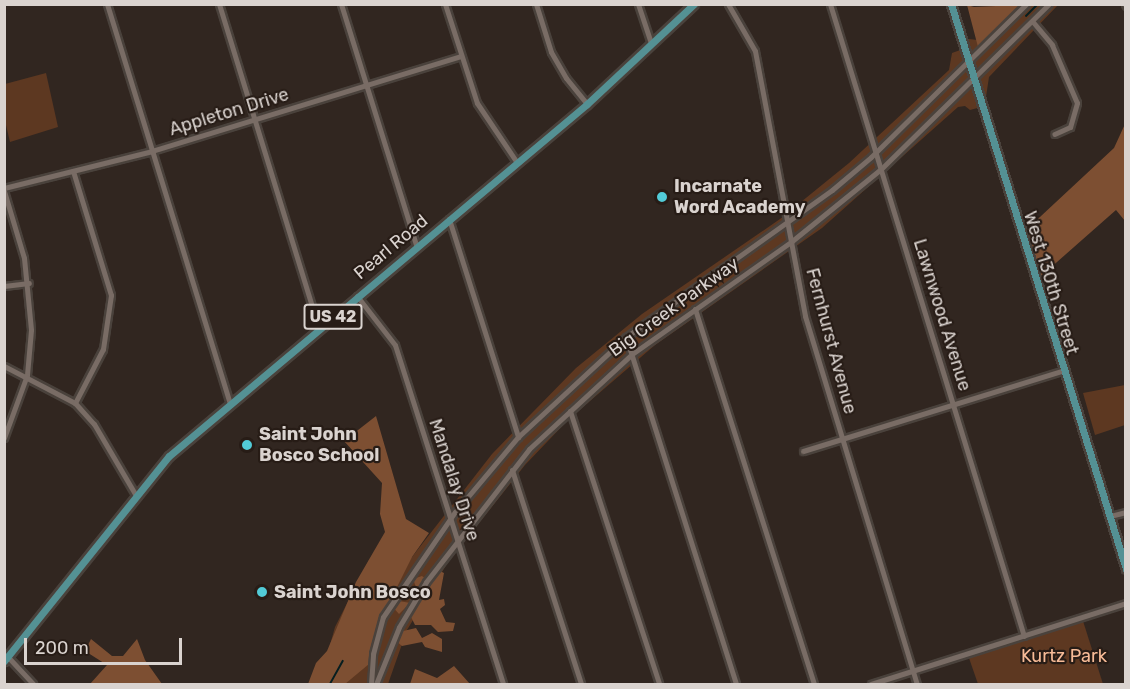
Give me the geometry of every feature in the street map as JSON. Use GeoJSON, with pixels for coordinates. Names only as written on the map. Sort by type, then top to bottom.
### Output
{"type":"FeatureCollection","features":[{"type":"Feature","properties":{"kind":"main road","name":"Pearl Road"},"geometry":{"type":"LineString","coordinates":[[6,659],[135,494],[169,456],[416,245],[587,104],[694,4]]}},
{"type":"Feature","properties":{"kind":"main road","name":"West 130th Street"},"geometry":{"type":"LineString","coordinates":[[951,4],[1062,371],[1125,569]]}},
{"type":"Feature","properties":{"kind":"street"},"geometry":{"type":"LineString","coordinates":[[107,4],[230,403]]}},
{"type":"Feature","properties":{"kind":"street"},"geometry":{"type":"LineString","coordinates":[[219,4],[319,329]]}},
{"type":"Feature","properties":{"kind":"street"},"geometry":{"type":"LineString","coordinates":[[341,4],[416,245]]}},
{"type":"Feature","properties":{"kind":"street"},"geometry":{"type":"LineString","coordinates":[[444,4],[477,103],[516,162]]}},
{"type":"Feature","properties":{"kind":"street"},"geometry":{"type":"LineString","coordinates":[[536,4],[552,52],[566,78],[587,104]]}},
{"type":"Feature","properties":{"kind":"street"},"geometry":{"type":"LineString","coordinates":[[638,4],[651,43]]}},
{"type":"Feature","properties":{"kind":"street","name":"Fernhurst Avenue"},"geometry":{"type":"LineString","coordinates":[[728,4],[755,51],[805,316],[917,684]]}},
{"type":"Feature","properties":{"kind":"street","name":"Lawnwood Avenue"},"geometry":{"type":"LineString","coordinates":[[830,4],[1024,636]]}},
{"type":"Feature","properties":{"kind":"street","name":"Big Creek Parkway"},"geometry":{"type":"LineString","coordinates":[[371,684],[373,654],[383,617],[451,519],[518,437],[626,337],[788,222],[876,153],[1026,4]]}},
{"type":"Feature","properties":{"kind":"street","name":"Big Creek Parkway"},"geometry":{"type":"LineString","coordinates":[[376,684],[386,657],[426,582],[457,538],[512,470],[570,411],[632,354],[792,241],[881,169],[974,81],[1049,4]]}},
{"type":"Feature","properties":{"kind":"street"},"geometry":{"type":"LineString","coordinates":[[1032,21],[1052,45],[1077,103],[1070,127],[1054,134]]}},
{"type":"Feature","properties":{"kind":"street","name":"Appleton Drive"},"geometry":{"type":"LineString","coordinates":[[4,189],[152,151],[460,56]]}},
{"type":"Feature","properties":{"kind":"street"},"geometry":{"type":"LineString","coordinates":[[73,171],[111,295],[104,349],[75,403]]}},
{"type":"Feature","properties":{"kind":"street"},"geometry":{"type":"LineString","coordinates":[[4,189],[29,284],[31,330],[27,375],[4,438]]}},
{"type":"Feature","properties":{"kind":"street"},"geometry":{"type":"LineString","coordinates":[[449,218],[518,437]]}},
{"type":"Feature","properties":{"kind":"street"},"geometry":{"type":"LineString","coordinates":[[4,286],[29,284]]}},
{"type":"Feature","properties":{"kind":"street","name":"Mandalay Drive"},"geometry":{"type":"LineString","coordinates":[[356,296],[395,345],[503,684]]}},
{"type":"Feature","properties":{"kind":"street"},"geometry":{"type":"LineString","coordinates":[[695,309],[814,684]]}},
{"type":"Feature","properties":{"kind":"street"},"geometry":{"type":"LineString","coordinates":[[626,337],[736,684]]}},
{"type":"Feature","properties":{"kind":"street"},"geometry":{"type":"LineString","coordinates":[[4,366],[27,375],[75,403],[94,424],[135,494]]}},
{"type":"Feature","properties":{"kind":"street"},"geometry":{"type":"LineString","coordinates":[[803,451],[842,441],[1062,371]]}},
{"type":"Feature","properties":{"kind":"street"},"geometry":{"type":"LineString","coordinates":[[570,411],[659,684]]}},
{"type":"Feature","properties":{"kind":"street"},"geometry":{"type":"LineString","coordinates":[[512,470],[581,684]]}},
{"type":"Feature","properties":{"kind":"street"},"geometry":{"type":"LineString","coordinates":[[1110,516],[1125,512]]}},
{"type":"Feature","properties":{"kind":"street"},"geometry":{"type":"LineString","coordinates":[[871,684],[1125,603]]}},
{"type":"Feature","properties":{"kind":"street"},"geometry":{"type":"LineString","coordinates":[[373,654],[386,657]]}},
{"type":"Feature","properties":{"kind":"street"},"geometry":{"type":"LineString","coordinates":[[6,659],[33,684]]}},
{"type":"Feature","properties":{"kind":"green space"},"geometry":{"type":"Polygon","coordinates":[[[1012,5],[1058,5],[989,77],[986,97],[979,99],[981,107],[970,110],[965,106],[958,107],[822,228],[655,345],[569,419],[525,465],[448,562],[407,630],[388,684],[319,684],[335,627],[369,560],[412,557],[492,454],[576,368],[642,314],[780,219],[849,163],[949,70],[952,53],[963,49],[960,38],[978,40],[1012,5]]]}},
{"type":"Feature","properties":{"kind":"green space"},"geometry":{"type":"Polygon","coordinates":[[[46,73],[58,127],[10,142],[5,121],[5,84],[46,73]]]}},
{"type":"Feature","properties":{"kind":"green space"},"geometry":{"type":"Polygon","coordinates":[[[1125,385],[1125,425],[1095,435],[1083,393],[1125,385]]]}},
{"type":"Feature","properties":{"kind":"green space","name":"Kurtz Park"},"geometry":{"type":"Polygon","coordinates":[[[1083,621],[1103,684],[978,684],[969,658],[1083,621]]]}},
{"type":"Feature","properties":{"kind":"shaded area"},"geometry":{"type":"Polygon","coordinates":[[[967,5],[974,7],[1020,5],[978,47],[967,5]]]}},
{"type":"Feature","properties":{"kind":"shaded area"},"geometry":{"type":"Polygon","coordinates":[[[1125,124],[1125,221],[1116,210],[1040,277],[1026,230],[1114,148],[1125,124]]]}},
{"type":"Feature","properties":{"kind":"shaded area"},"geometry":{"type":"Polygon","coordinates":[[[376,416],[406,519],[429,533],[412,557],[381,619],[369,664],[345,684],[308,684],[316,663],[327,651],[356,582],[385,532],[380,514],[382,483],[344,441],[376,416]]]}},
{"type":"Feature","properties":{"kind":"shaded area"},"geometry":{"type":"Polygon","coordinates":[[[438,570],[444,573],[439,600],[444,599],[445,605],[440,609],[446,622],[455,623],[453,631],[438,632],[431,625],[415,625],[406,607],[399,614],[390,604],[392,600],[417,604],[420,601],[415,594],[424,592],[424,586],[417,590],[413,579],[422,576],[428,581],[433,579],[438,570]]]}},
{"type":"Feature","properties":{"kind":"shaded area"},"geometry":{"type":"Polygon","coordinates":[[[416,628],[422,638],[432,633],[442,639],[442,652],[425,647],[422,642],[402,646],[395,640],[399,632],[416,628]]]}},
{"type":"Feature","properties":{"kind":"shaded area"},"geometry":{"type":"Polygon","coordinates":[[[91,639],[112,656],[123,656],[137,639],[145,660],[162,684],[90,684],[107,665],[85,651],[91,639]]]}},
{"type":"Feature","properties":{"kind":"shaded area"},"geometry":{"type":"Polygon","coordinates":[[[454,666],[470,684],[410,684],[415,669],[437,678],[454,666]]]}},
{"type":"Feature","properties":{"kind":"waterway"},"geometry":{"type":"LineString","coordinates":[[1026,16],[1038,4]]}},
{"type":"Feature","properties":{"kind":"waterway"},"geometry":{"type":"LineString","coordinates":[[330,684],[343,661]]}},
{"type":"Feature","properties":{"kind":"place","name":"Incarnate Word Academy"},"geometry":{"type":"Point","coordinates":[662,197]}},
{"type":"Feature","properties":{"kind":"place","name":"Saint John Bosco School"},"geometry":{"type":"Point","coordinates":[247,445]}},
{"type":"Feature","properties":{"kind":"place","name":"Saint John Bosco"},"geometry":{"type":"Point","coordinates":[262,592]}}]}
